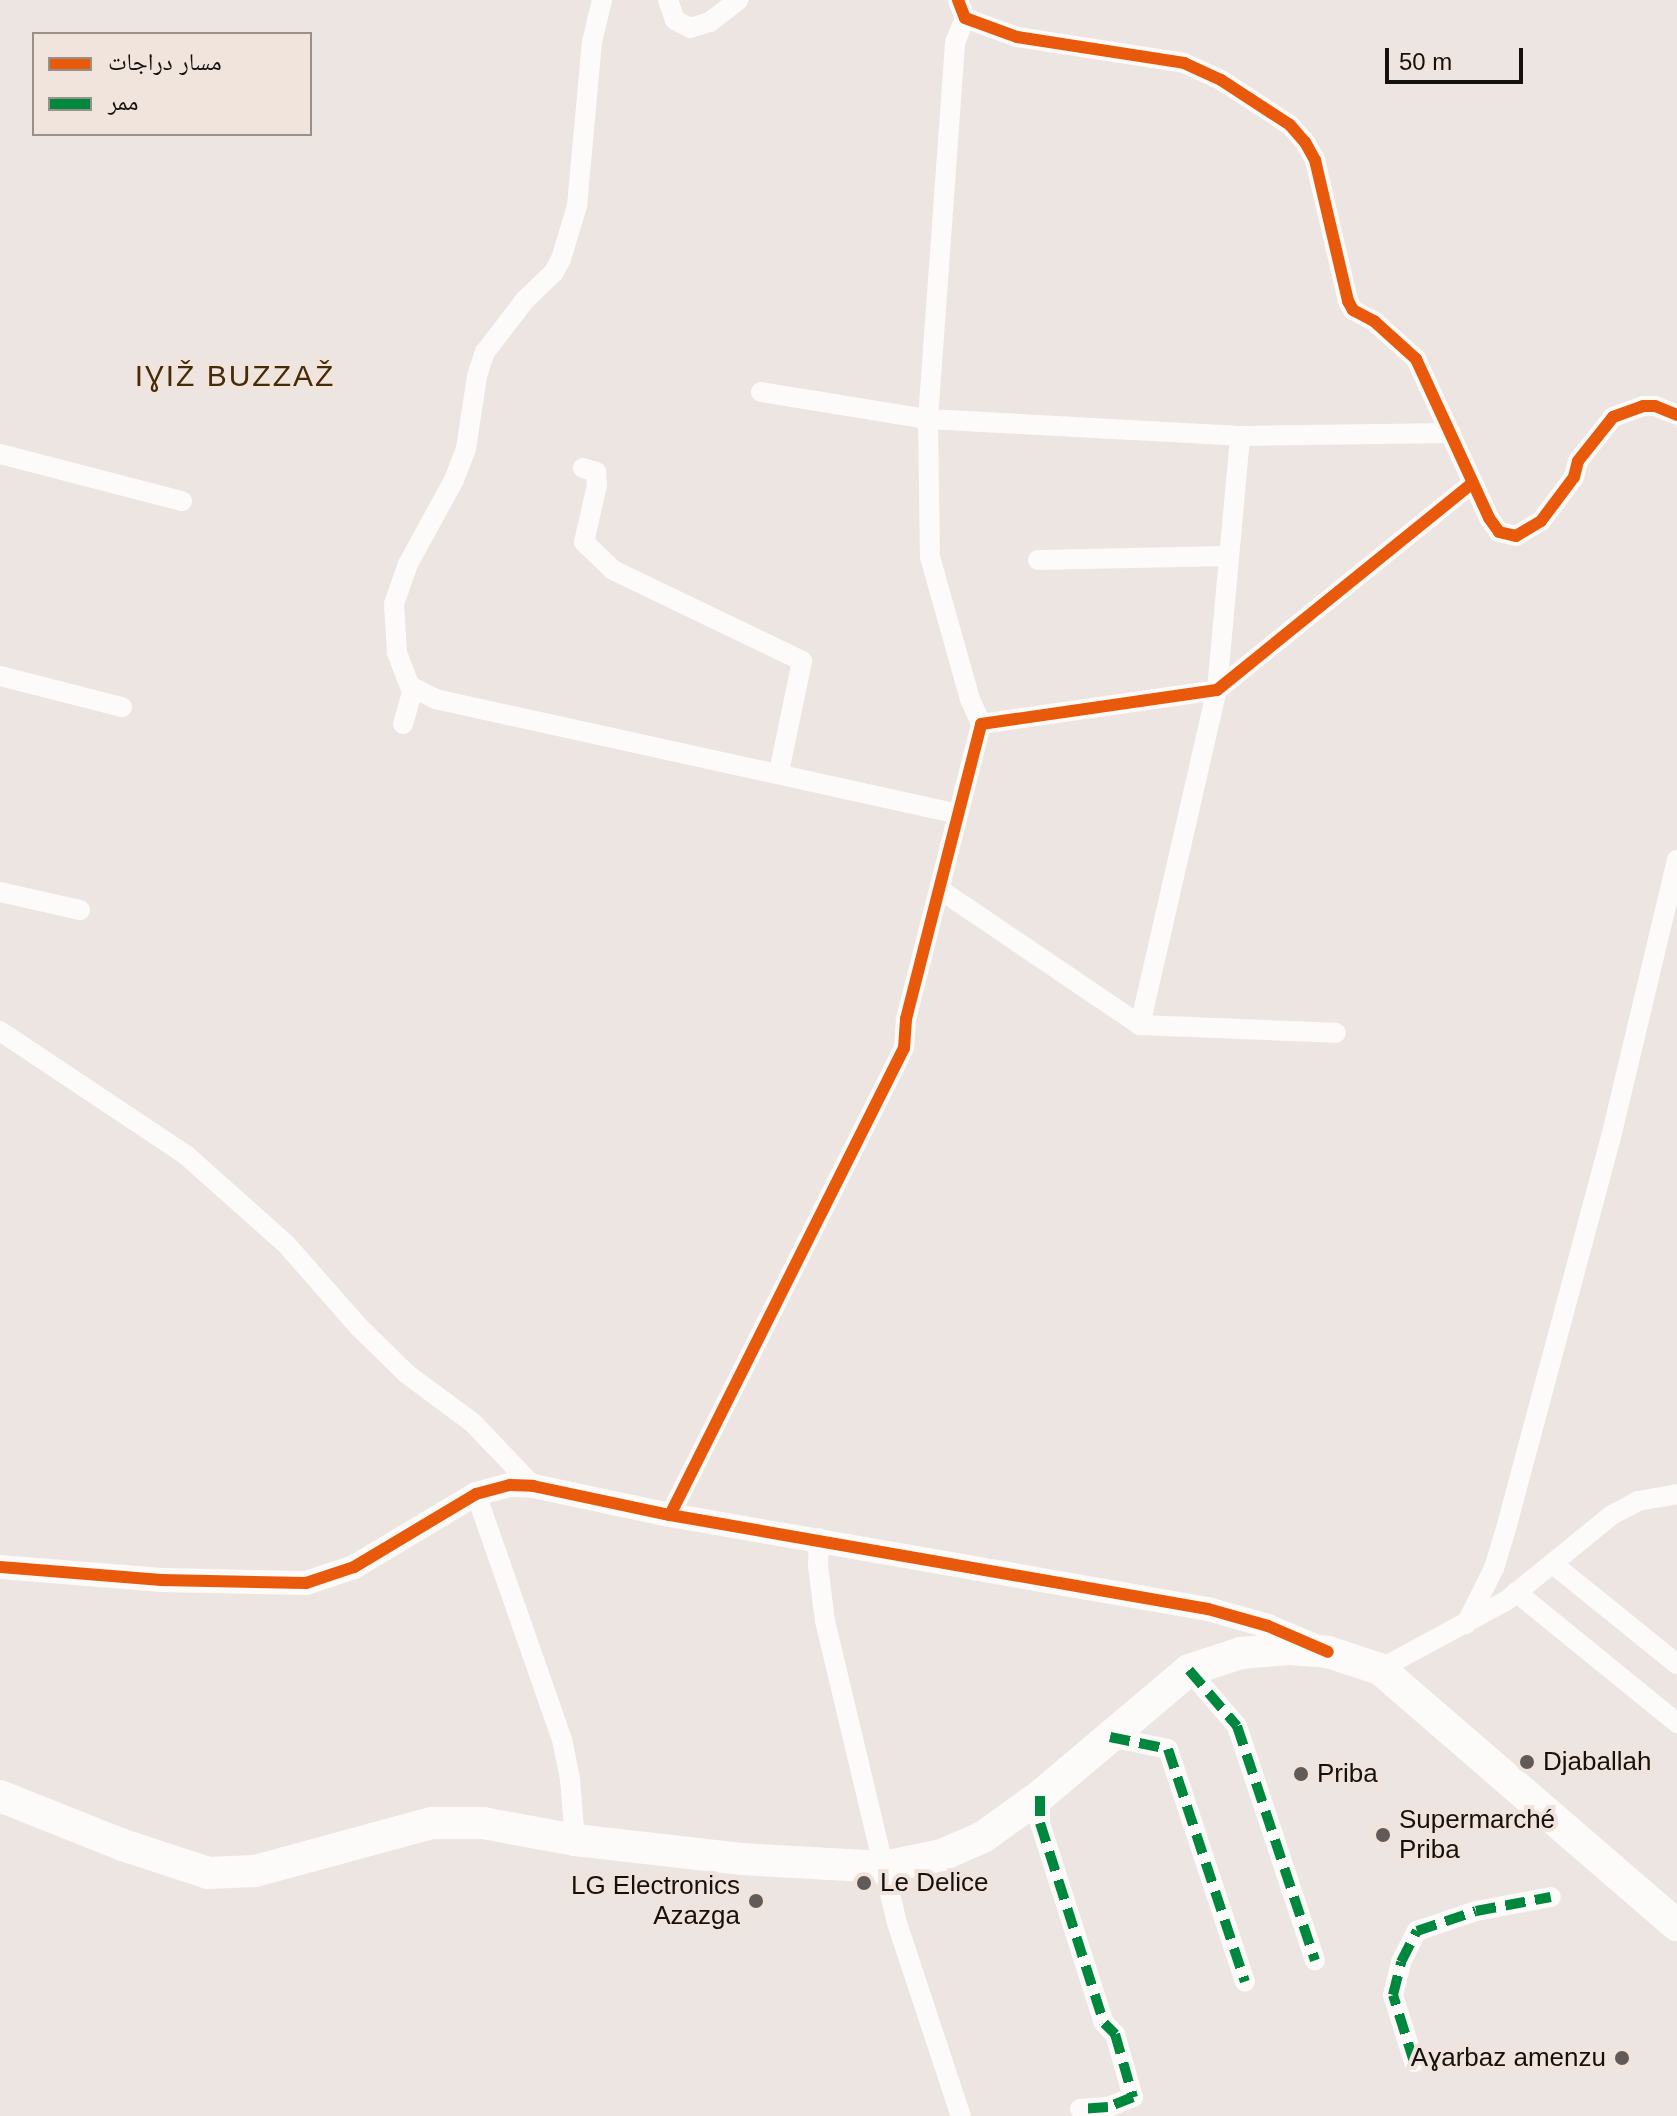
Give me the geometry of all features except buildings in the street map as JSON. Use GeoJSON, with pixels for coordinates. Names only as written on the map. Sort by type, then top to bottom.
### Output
{"type":"FeatureCollection","features":[{"type":"Feature","properties":{"kind":"main road"},"geometry":{"type":"LineString","coordinates":[[0,1796],[123,1845],[208,1873],[255,1871],[432,1823],[483,1823],[575,1840],[741,1859],[884,1867],[942,1855],[969,1843],[1040,1796],[1189,1670],[1241,1653],[1289,1649],[1328,1652],[1380,1669],[1677,1925]]}},
{"type":"Feature","properties":{"kind":"street"},"geometry":{"type":"LineString","coordinates":[[403,724],[410,686],[397,653],[394,604],[408,564],[454,480],[466,449],[477,376],[485,352],[525,300],[554,272],[561,259],[577,206],[592,42],[602,0]]}},
{"type":"Feature","properties":{"kind":"street"},"geometry":{"type":"LineString","coordinates":[[668,0],[675,20],[690,28],[710,22],[738,0]]}},
{"type":"Feature","properties":{"kind":"street"},"geometry":{"type":"LineString","coordinates":[[670,1515],[904,1048],[906,1019],[981,724],[970,699],[930,557],[928,419],[955,43],[961,9],[1017,37],[1177,60],[1221,80],[1290,125],[1315,160],[1348,301],[1353,310],[1374,321],[1416,359],[1495,529],[1516,536],[1552,511],[1574,477],[1578,461],[1613,417],[1626,409],[1655,406],[1677,415]]}},
{"type":"Feature","properties":{"kind":"street"},"geometry":{"type":"LineString","coordinates":[[761,392],[928,419],[1240,436],[1451,433]]}},
{"type":"Feature","properties":{"kind":"street"},"geometry":{"type":"LineString","coordinates":[[1140,1025],[1217,690],[1240,436]]}},
{"type":"Feature","properties":{"kind":"street"},"geometry":{"type":"LineString","coordinates":[[0,454],[182,501]]}},
{"type":"Feature","properties":{"kind":"street"},"geometry":{"type":"LineString","coordinates":[[583,468],[596,472],[597,485],[584,542],[613,570],[802,661],[779,772]]}},
{"type":"Feature","properties":{"kind":"street"},"geometry":{"type":"LineString","coordinates":[[981,724],[1217,690],[1473,483]]}},
{"type":"Feature","properties":{"kind":"street"},"geometry":{"type":"LineString","coordinates":[[1038,560],[1227,556]]}},
{"type":"Feature","properties":{"kind":"street"},"geometry":{"type":"LineString","coordinates":[[0,676],[122,707]]}},
{"type":"Feature","properties":{"kind":"street"},"geometry":{"type":"LineString","coordinates":[[410,686],[435,699],[779,772],[959,814]]}},
{"type":"Feature","properties":{"kind":"street"},"geometry":{"type":"LineString","coordinates":[[1466,1624],[1494,1568],[1504,1536],[1611,1137],[1677,860]]}},
{"type":"Feature","properties":{"kind":"street"},"geometry":{"type":"LineString","coordinates":[[939,889],[1140,1025],[1336,1033]]}},
{"type":"Feature","properties":{"kind":"street"},"geometry":{"type":"LineString","coordinates":[[0,892],[80,910]]}},
{"type":"Feature","properties":{"kind":"street"},"geometry":{"type":"LineString","coordinates":[[0,1031],[186,1155],[286,1244],[407,1374],[473,1423],[533,1486]]}},
{"type":"Feature","properties":{"kind":"street"},"geometry":{"type":"LineString","coordinates":[[0,1567],[161,1580],[306,1583],[354,1567],[476,1494],[510,1485],[533,1486],[670,1515],[819,1538],[1208,1609],[1268,1626],[1328,1652]]}},
{"type":"Feature","properties":{"kind":"street"},"geometry":{"type":"LineString","coordinates":[[476,1494],[562,1739],[570,1779],[575,1840]]}},
{"type":"Feature","properties":{"kind":"street"},"geometry":{"type":"LineString","coordinates":[[1380,1669],[1466,1624],[1516,1592],[1612,1515],[1638,1501],[1677,1494]]}},
{"type":"Feature","properties":{"kind":"street"},"geometry":{"type":"LineString","coordinates":[[819,1538],[818,1566],[825,1621],[896,1920],[961,2116]]}},
{"type":"Feature","properties":{"kind":"street"},"geometry":{"type":"LineString","coordinates":[[1553,1564],[1677,1664]]}},
{"type":"Feature","properties":{"kind":"street"},"geometry":{"type":"LineString","coordinates":[[1516,1592],[1677,1723]]}},
{"type":"Feature","properties":{"kind":"street"},"geometry":{"type":"LineString","coordinates":[[1189,1670],[1237,1726],[1315,1960]]}},
{"type":"Feature","properties":{"kind":"street"},"geometry":{"type":"LineString","coordinates":[[1110,1737],[1168,1749],[1245,1982]]}},
{"type":"Feature","properties":{"kind":"street"},"geometry":{"type":"LineString","coordinates":[[1040,1796],[1040,1823],[1104,2023],[1115,2034],[1133,2097],[1108,2107],[1080,2109]]}},
{"type":"Feature","properties":{"kind":"street"},"geometry":{"type":"LineString","coordinates":[[1414,2062],[1393,1995],[1401,1962],[1417,1931],[1476,1911],[1551,1897]]}},
{"type":"Feature","properties":{"kind":"marked path"},"geometry":{"type":"LineString","coordinates":[[1189,1670],[1237,1726],[1315,1960]]}},
{"type":"Feature","properties":{"kind":"marked path"},"geometry":{"type":"LineString","coordinates":[[1110,1737],[1168,1749],[1245,1982]]}},
{"type":"Feature","properties":{"kind":"marked path"},"geometry":{"type":"LineString","coordinates":[[1040,1796],[1040,1823],[1104,2023],[1115,2034],[1133,2097],[1108,2107],[1080,2109]]}},
{"type":"Feature","properties":{"kind":"marked path"},"geometry":{"type":"LineString","coordinates":[[1414,2062],[1393,1995],[1401,1962],[1417,1931],[1476,1911],[1551,1897]]}},
{"type":"Feature","properties":{"kind":"cycle path"},"geometry":{"type":"LineString","coordinates":[[958,0],[965,18],[1017,37],[1184,63],[1221,80],[1290,125],[1315,160],[1348,301],[1353,310],[1374,321],[1416,359],[1489,518],[1499,532],[1516,536],[1541,521],[1574,477],[1578,461],[1613,417],[1643,406],[1655,406],[1677,415]]}},
{"type":"Feature","properties":{"kind":"cycle path"},"geometry":{"type":"LineString","coordinates":[[670,1515],[904,1048],[906,1019],[981,724],[1217,690],[1473,483]]}},
{"type":"Feature","properties":{"kind":"cycle path"},"geometry":{"type":"LineString","coordinates":[[0,1567],[161,1580],[306,1583],[354,1567],[476,1494],[510,1485],[533,1486],[670,1515],[1208,1609],[1268,1626],[1328,1652]]}},
{"type":"Feature","properties":{"kind":"place","name":"Djaballah"},"geometry":{"type":"Point","coordinates":[1527,1762]}},
{"type":"Feature","properties":{"kind":"place","name":"Priba"},"geometry":{"type":"Point","coordinates":[1301,1774]}},
{"type":"Feature","properties":{"kind":"place","name":"Supermarché Priba"},"geometry":{"type":"Point","coordinates":[1383,1835]}},
{"type":"Feature","properties":{"kind":"place","name":"Le Delice"},"geometry":{"type":"Point","coordinates":[864,1883]}},
{"type":"Feature","properties":{"kind":"place","name":"LG Electronics Azazga"},"geometry":{"type":"Point","coordinates":[756,1901]}},
{"type":"Feature","properties":{"kind":"place","name":"Aɣarbaz amenzu"},"geometry":{"type":"Point","coordinates":[1622,2058]}},
{"type":"Feature","properties":{"kind":"district","name":"IƔIŽ BUZZAŽ"},"geometry":{"type":"Point","coordinates":[235,376]}}]}
